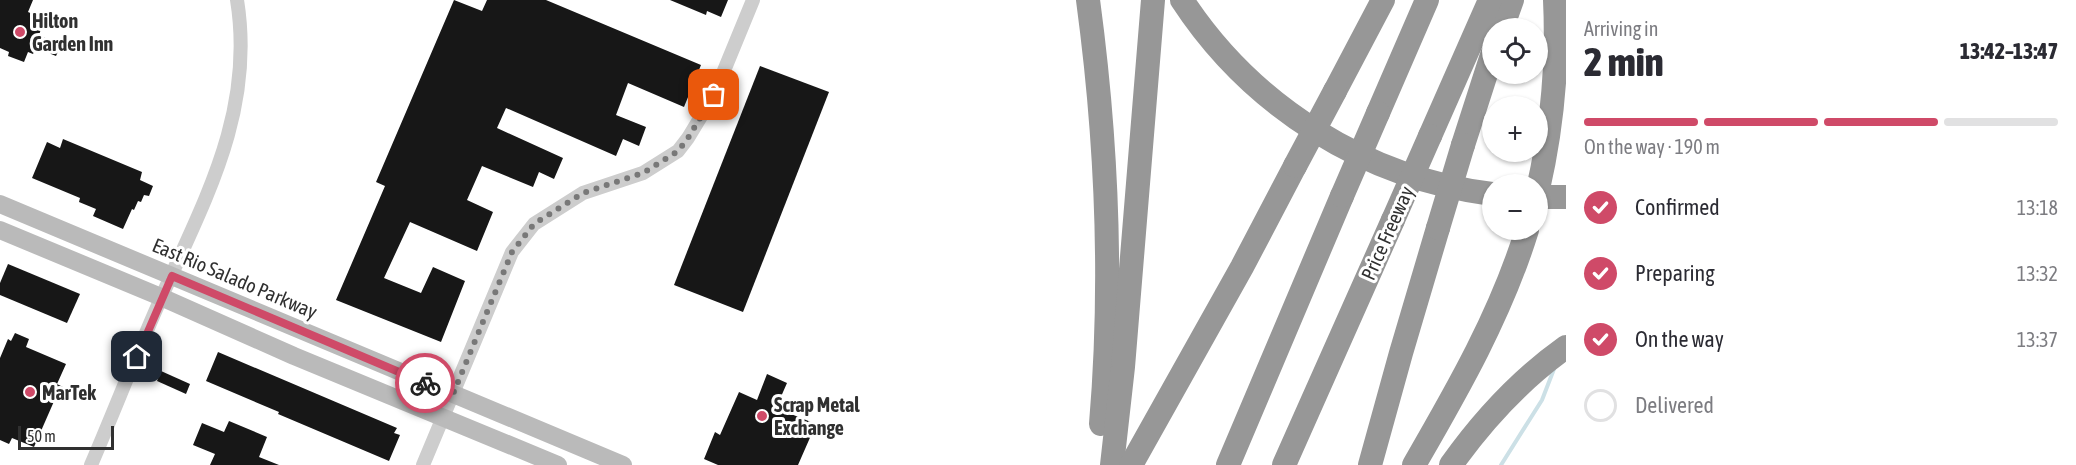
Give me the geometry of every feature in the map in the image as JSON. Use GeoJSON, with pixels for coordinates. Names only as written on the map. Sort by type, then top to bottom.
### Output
{"type":"FeatureCollection","features":[{"type":"Feature","properties":{"kind":"highway"},"geometry":{"type":"LineString","coordinates":[[1088,0],[1099,86],[1106,179],[1108,273],[1115,347],[1112,465]]}},
{"type":"Feature","properties":{"kind":"highway"},"geometry":{"type":"LineString","coordinates":[[1098,465],[1115,347],[1148,66],[1153,0]]}},
{"type":"Feature","properties":{"kind":"highway"},"geometry":{"type":"LineString","coordinates":[[1182,0],[1215,44],[1240,72],[1266,96],[1306,125],[1350,151],[1397,172],[1482,192]]}},
{"type":"Feature","properties":{"kind":"highway"},"geometry":{"type":"LineString","coordinates":[[1131,465],[1267,221],[1383,0]]}},
{"type":"Feature","properties":{"kind":"highway"},"geometry":{"type":"LineString","coordinates":[[1228,465],[1427,0]]}},
{"type":"Feature","properties":{"kind":"highway","name":"Price Freeway"},"geometry":{"type":"LineString","coordinates":[[1284,465],[1490,0]]}},
{"type":"Feature","properties":{"kind":"highway"},"geometry":{"type":"LineString","coordinates":[[1506,18],[1512,0]]}},
{"type":"Feature","properties":{"kind":"highway"},"geometry":{"type":"LineString","coordinates":[[1541,174],[1552,108],[1555,0]]}},
{"type":"Feature","properties":{"kind":"highway"},"geometry":{"type":"LineString","coordinates":[[1370,465],[1401,353],[1483,84]]}},
{"type":"Feature","properties":{"kind":"highway"},"geometry":{"type":"LineString","coordinates":[[1548,197],[1566,197]]}},
{"type":"Feature","properties":{"kind":"highway"},"geometry":{"type":"LineString","coordinates":[[1414,465],[1488,333],[1524,240]]}},
{"type":"Feature","properties":{"kind":"highway"},"geometry":{"type":"LineString","coordinates":[[1451,465],[1509,395],[1539,367],[1566,347]]}},
{"type":"Feature","properties":{"kind":"main road","name":"East Rio Salado Parkway"},"geometry":{"type":"LineString","coordinates":[[0,204],[623,465]]}},
{"type":"Feature","properties":{"kind":"main road"},"geometry":{"type":"LineString","coordinates":[[0,230],[161,297],[294,356],[558,465]]}},
{"type":"Feature","properties":{"kind":"street"},"geometry":{"type":"LineString","coordinates":[[91,465],[161,297],[218,169],[233,119],[240,65],[237,0]]}},
{"type":"Feature","properties":{"kind":"street"},"geometry":{"type":"LineString","coordinates":[[423,465],[512,252],[534,224],[583,193],[643,173],[678,151],[714,95],[753,0]]}},
{"type":"Feature","properties":{"kind":"building","name":"Hilton Garden Inn"},"geometry":{"type":"Polygon","coordinates":[[[0,0],[33,0],[28,12],[42,18],[38,27],[41,29],[39,35],[61,45],[56,56],[36,48],[33,54],[28,52],[24,62],[8,56],[9,52],[0,48],[0,0]]]}},
{"type":"Feature","properties":{"kind":"building"},"geometry":{"type":"Polygon","coordinates":[[[454,0],[482,11],[487,0],[546,0],[701,65],[684,107],[628,83],[616,115],[646,127],[639,146],[623,139],[616,156],[506,108],[497,128],[563,158],[554,179],[539,172],[533,187],[482,166],[467,200],[493,212],[477,251],[410,222],[384,278],[421,293],[433,267],[465,281],[441,342],[336,300],[385,186],[376,182],[454,0]]]}},
{"type":"Feature","properties":{"kind":"building"},"geometry":{"type":"Polygon","coordinates":[[[670,0],[728,0],[721,17],[707,11],[706,15],[670,0]]]}},
{"type":"Feature","properties":{"kind":"building"},"geometry":{"type":"Polygon","coordinates":[[[760,66],[829,92],[743,312],[674,285],[760,66]]]}},
{"type":"Feature","properties":{"kind":"building"},"geometry":{"type":"Polygon","coordinates":[[[63,139],[142,172],[140,180],[153,186],[149,196],[144,195],[141,202],[138,201],[134,210],[132,209],[123,229],[93,216],[96,209],[79,202],[80,198],[32,178],[47,142],[60,148],[63,139]]]}},
{"type":"Feature","properties":{"kind":"building"},"geometry":{"type":"Polygon","coordinates":[[[8,264],[80,294],[67,323],[0,295],[0,283],[8,264]]]}},
{"type":"Feature","properties":{"kind":"building","name":"MarTek"},"geometry":{"type":"Polygon","coordinates":[[[15,333],[29,339],[26,347],[66,364],[57,384],[63,387],[57,400],[55,399],[34,447],[12,438],[9,444],[0,440],[0,358],[8,339],[11,341],[15,333]]]}},
{"type":"Feature","properties":{"kind":"building"},"geometry":{"type":"Polygon","coordinates":[[[218,352],[397,428],[394,433],[400,435],[389,461],[206,381],[218,352]]]}},
{"type":"Feature","properties":{"kind":"building"},"geometry":{"type":"Polygon","coordinates":[[[161,371],[190,384],[186,394],[157,381],[161,371]]]}},
{"type":"Feature","properties":{"kind":"building","name":"Scrap Metal Exchange"},"geometry":{"type":"Polygon","coordinates":[[[767,374],[787,383],[776,408],[816,424],[798,465],[718,465],[704,459],[715,432],[720,435],[739,392],[757,400],[767,374]]]}},
{"type":"Feature","properties":{"kind":"building"},"geometry":{"type":"Polygon","coordinates":[[[229,421],[267,437],[259,457],[279,465],[210,465],[215,454],[193,445],[202,423],[224,432],[229,421]]]}},
{"type":"Feature","properties":{"kind":"waterway"},"geometry":{"type":"LineString","coordinates":[[1501,465],[1542,400],[1554,369]]}},
{"type":"Feature","properties":{"kind":"way so far"},"geometry":{"type":"LineString","coordinates":[[425,383],[453,394],[495,288],[512,252],[534,224],[583,193],[643,173],[678,151],[714,95]]}},
{"type":"Feature","properties":{"kind":"place","name":"Hilton Garden Inn"},"geometry":{"type":"Point","coordinates":[20,32]}},
{"type":"Feature","properties":{"kind":"place","name":"MarTek"},"geometry":{"type":"Point","coordinates":[30,392]}},
{"type":"Feature","properties":{"kind":"place","name":"Scrap Metal Exchange"},"geometry":{"type":"Point","coordinates":[762,416]}},
{"type":"Feature","properties":{"kind":"route"},"geometry":{"type":"LineString","coordinates":[[137,357],[172,276],[425,383]]}}]}
